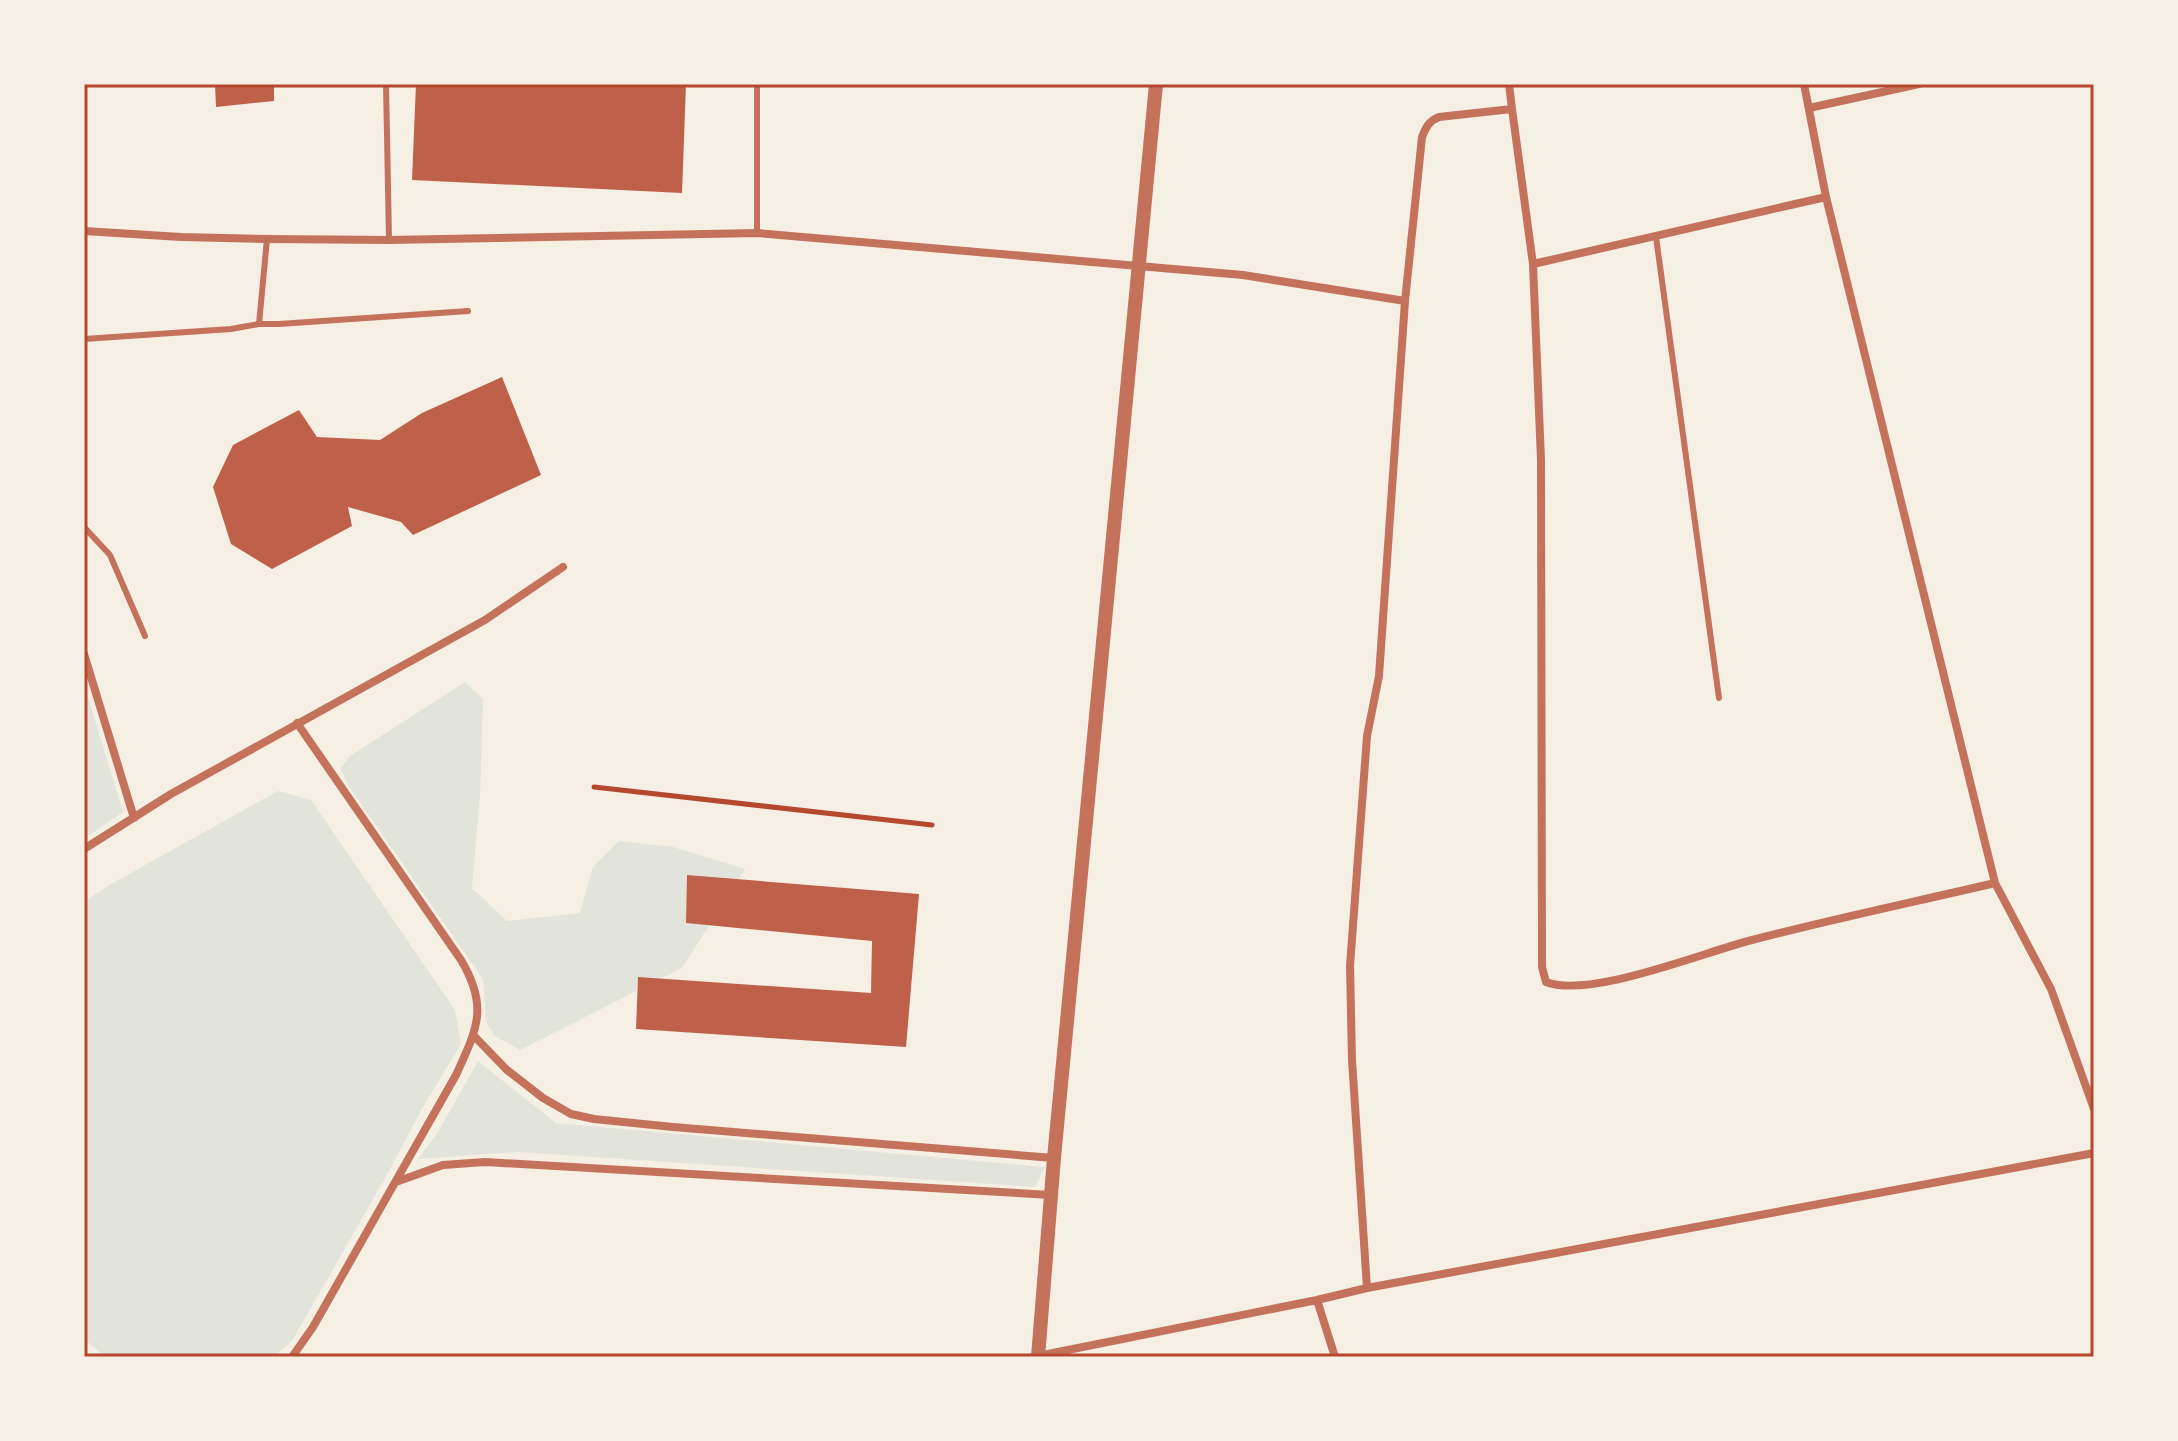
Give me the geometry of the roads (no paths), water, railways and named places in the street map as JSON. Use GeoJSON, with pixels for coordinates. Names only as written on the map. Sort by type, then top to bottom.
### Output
{"type":"FeatureCollection","features":[{"type":"Feature","properties":{"kind":"street"},"geometry":{"type":"LineString","coordinates":[[1156,84],[1038,1356],[1367,1288],[2094,1153]]}},
{"type":"Feature","properties":{"kind":"street"},"geometry":{"type":"LineString","coordinates":[[1509,84],[1533,264],[1541,460],[1542,967],[1546,982],[1574,987],[1643,973],[1750,940],[1995,883]]}},
{"type":"Feature","properties":{"kind":"street"},"geometry":{"type":"LineString","coordinates":[[1804,84],[1826,197],[1995,883],[2051,989],[2094,1109]]}},
{"type":"Feature","properties":{"kind":"street"},"geometry":{"type":"LineString","coordinates":[[1809,108],[1919,84]]}},
{"type":"Feature","properties":{"kind":"street"},"geometry":{"type":"LineString","coordinates":[[1367,1288],[1352,1060],[1350,966],[1367,736],[1379,676],[1405,301],[1418,167],[1422,137],[1432,120],[1512,109]]}},
{"type":"Feature","properties":{"kind":"street"},"geometry":{"type":"LineString","coordinates":[[1533,264],[1826,197]]}},
{"type":"Feature","properties":{"kind":"street"},"geometry":{"type":"LineString","coordinates":[[84,231],[181,237],[389,240],[757,233],[1243,275],[1405,301]]}},
{"type":"Feature","properties":{"kind":"street"},"geometry":{"type":"LineString","coordinates":[[84,849],[171,794],[485,620],[563,567]]}},
{"type":"Feature","properties":{"kind":"street"},"geometry":{"type":"LineString","coordinates":[[84,654],[134,818]]}},
{"type":"Feature","properties":{"kind":"street"},"geometry":{"type":"LineString","coordinates":[[292,1357],[313,1327],[456,1075],[479,1017],[471,977],[461,960],[297,723]]}},
{"type":"Feature","properties":{"kind":"street"},"geometry":{"type":"LineString","coordinates":[[474,1036],[543,1098],[571,1114],[594,1119],[1054,1158]]}},
{"type":"Feature","properties":{"kind":"street"},"geometry":{"type":"LineString","coordinates":[[395,1182],[443,1165],[485,1162],[1051,1195]]}},
{"type":"Feature","properties":{"kind":"street"},"geometry":{"type":"LineString","coordinates":[[1317,1300],[1335,1357]]}},
{"type":"Feature","properties":{"kind":"lane"},"geometry":{"type":"LineString","coordinates":[[386,84],[389,240]]}},
{"type":"Feature","properties":{"kind":"lane"},"geometry":{"type":"LineString","coordinates":[[757,84],[757,233]]}},
{"type":"Feature","properties":{"kind":"lane"},"geometry":{"type":"LineString","coordinates":[[1656,237],[1719,698]]}},
{"type":"Feature","properties":{"kind":"lane"},"geometry":{"type":"LineString","coordinates":[[259,324],[267,239]]}},
{"type":"Feature","properties":{"kind":"lane"},"geometry":{"type":"LineString","coordinates":[[84,339],[468,311]]}},
{"type":"Feature","properties":{"kind":"lane"},"geometry":{"type":"LineString","coordinates":[[84,527],[110,555],[145,636]]}}]}
